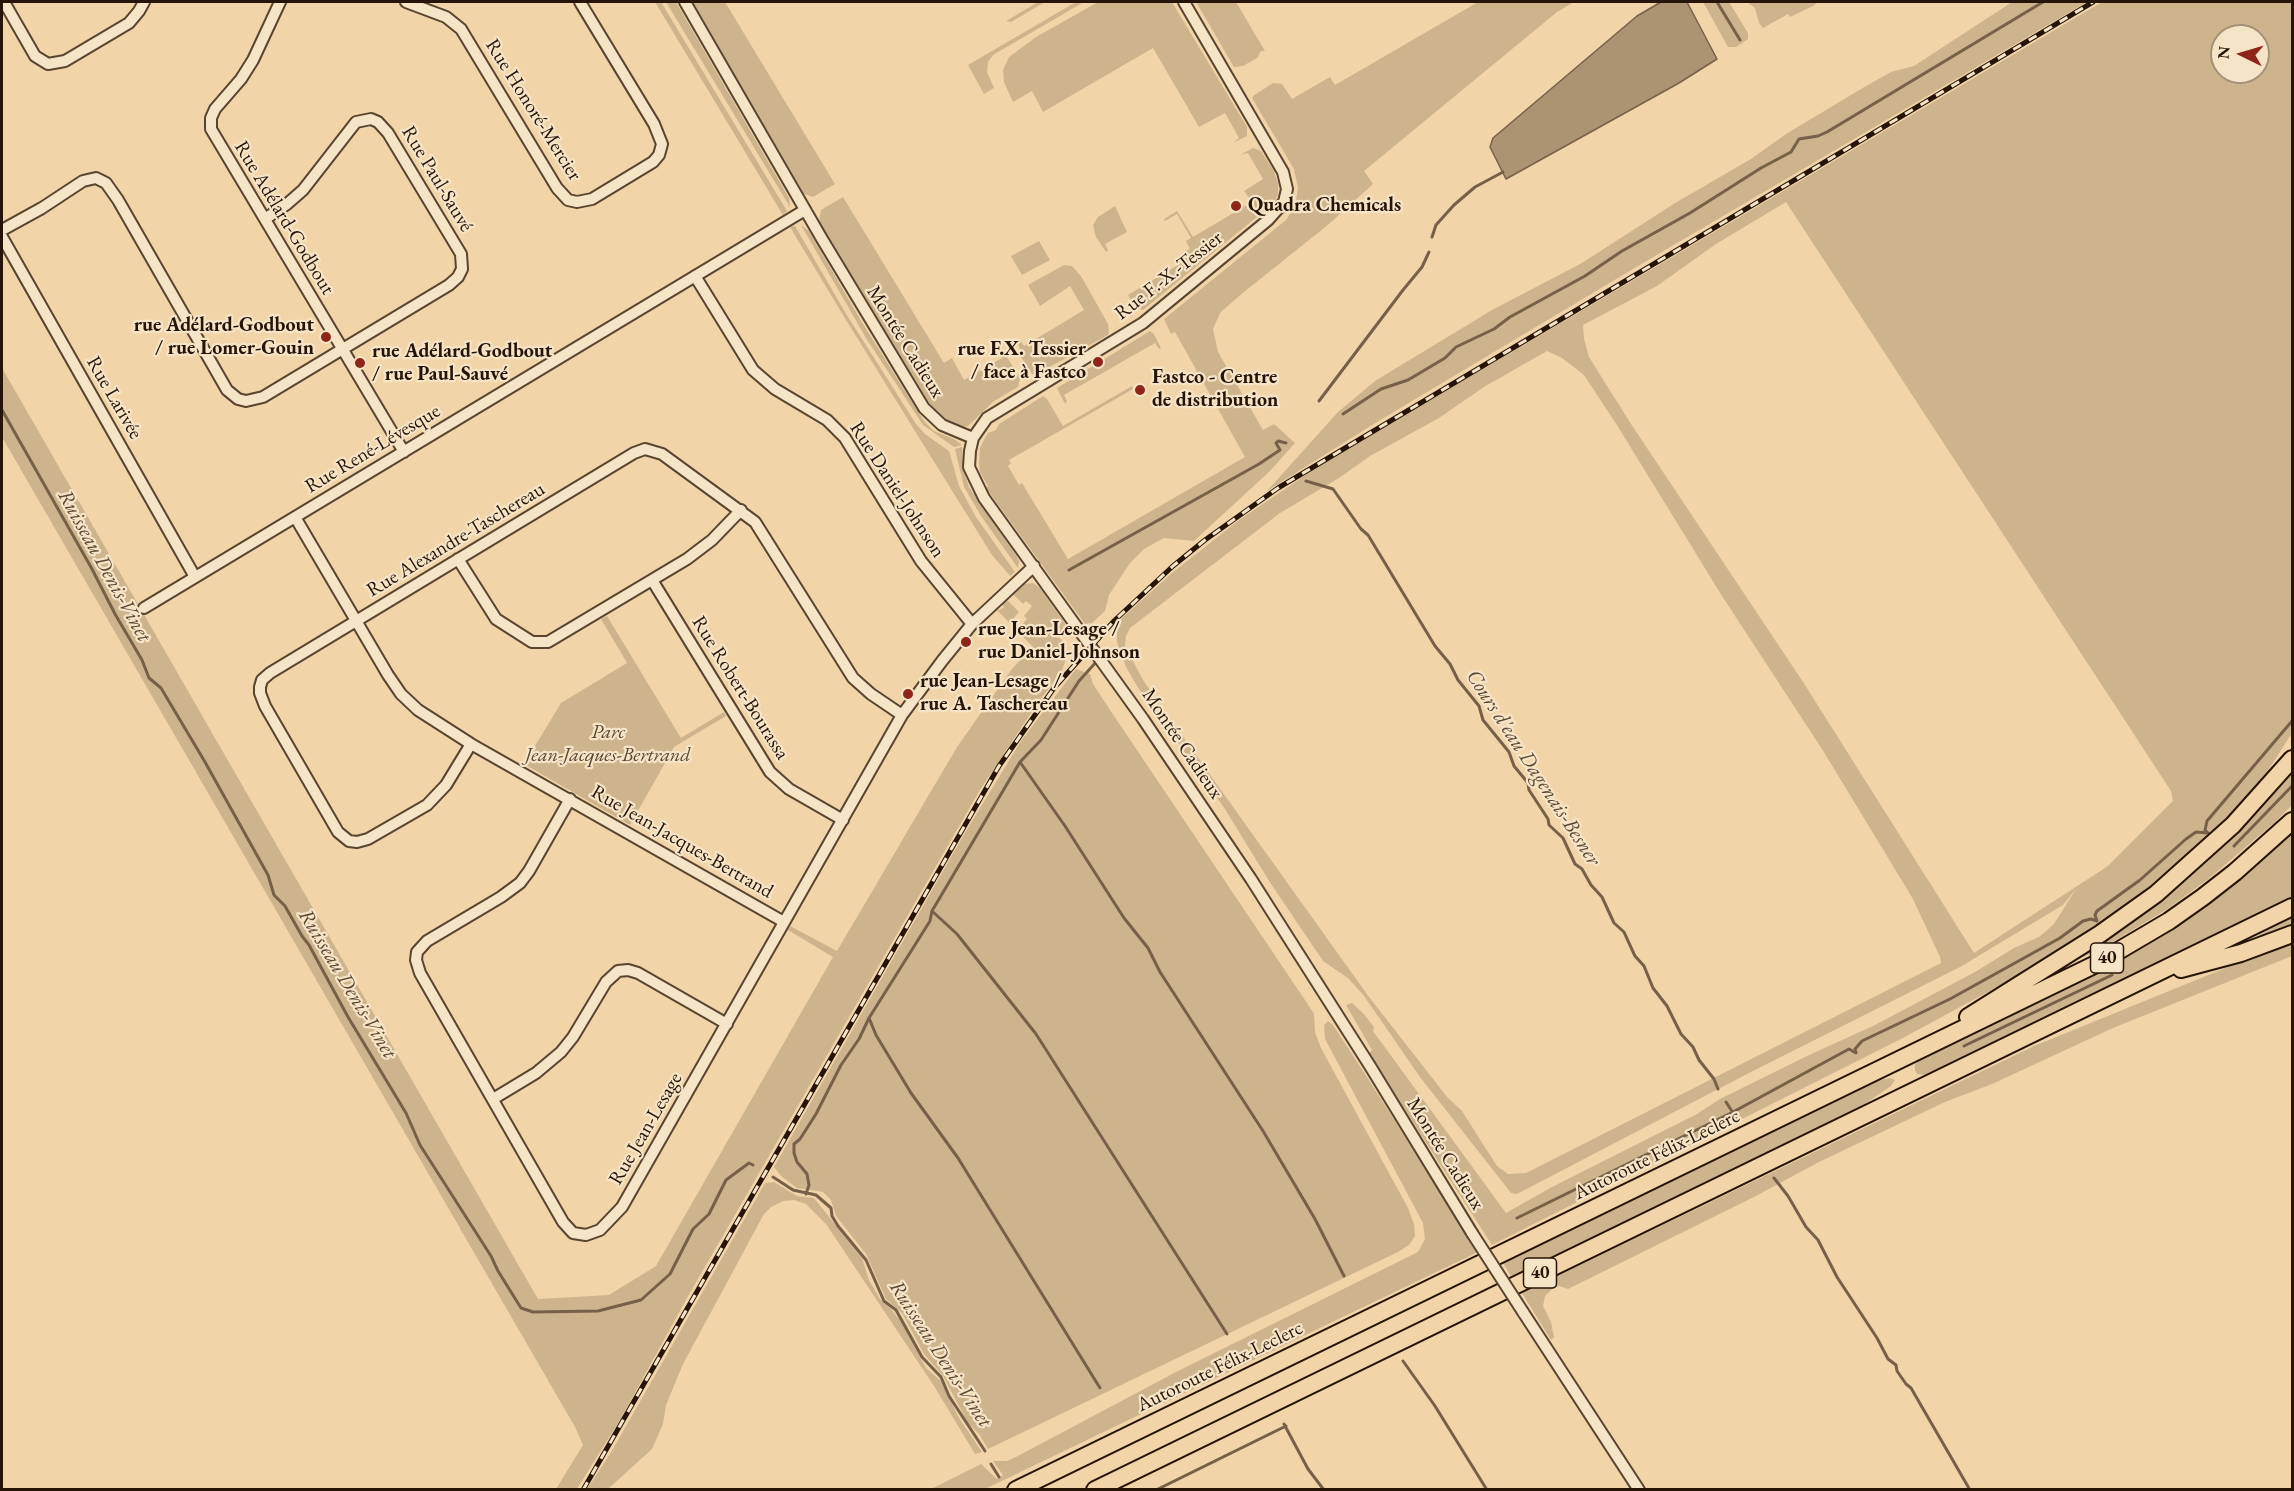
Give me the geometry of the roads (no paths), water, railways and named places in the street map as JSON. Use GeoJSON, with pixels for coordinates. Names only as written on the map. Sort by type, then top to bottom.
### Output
{"type":"FeatureCollection","features":[{"type":"Feature","properties":{"kind":"highway"},"geometry":{"type":"LineString","coordinates":[[1898,1061],[2100,934],[2156,894],[2209,849],[2262,796],[2292,759]]}},
{"type":"Feature","properties":{"kind":"highway","name":"Autoroute Félix-Leclerc"},"geometry":{"type":"LineString","coordinates":[[1016,1490],[2096,964],[2132,944],[2211,890],[2292,821]]}},
{"type":"Feature","properties":{"kind":"highway","name":"40"},"geometry":{"type":"LineString","coordinates":[[1095,1490],[2292,907]]}},
{"type":"Feature","properties":{"kind":"highway"},"geometry":{"type":"LineString","coordinates":[[2143,980],[2241,953],[2292,934]]}},
{"type":"Feature","properties":{"kind":"street"},"geometry":{"type":"LineString","coordinates":[[4,2],[35,56],[43,63],[53,64],[65,61],[129,22],[144,2]]}},
{"type":"Feature","properties":{"kind":"street","name":"Rue Adélard-Godbout"},"geometry":{"type":"LineString","coordinates":[[280,2],[259,51],[241,79],[215,109],[210,124],[213,135],[404,452]]}},
{"type":"Feature","properties":{"kind":"street","name":"Rue Honoré-Mercier"},"geometry":{"type":"LineString","coordinates":[[412,2],[446,17],[461,29],[557,188],[568,200],[577,202],[591,199],[653,162],[659,155],[662,144],[654,124],[580,2]]}},
{"type":"Feature","properties":{"kind":"street","name":"Montée Cadieux"},"geometry":{"type":"LineString","coordinates":[[684,2],[924,408],[942,425],[973,438],[969,460],[974,482],[1143,719],[1251,879],[1522,1312],[1639,1490]]}},
{"type":"Feature","properties":{"kind":"street","name":"Rue F.-X.-Tessier"},"geometry":{"type":"LineString","coordinates":[[973,438],[979,427],[992,415],[1134,329],[1268,220],[1284,202],[1287,189],[1283,172],[1184,2]]}},
{"type":"Feature","properties":{"kind":"street","name":"Rue Paul-Sauvé"},"geometry":{"type":"LineString","coordinates":[[2,230],[42,208],[83,181],[96,178],[106,183],[227,390],[241,401],[258,399],[455,281],[463,266],[459,250],[388,132],[378,122],[371,119],[356,122],[303,190],[265,219]]}},
{"type":"Feature","properties":{"kind":"street","name":"Rue René-Lévesque"},"geometry":{"type":"LineString","coordinates":[[144,608],[805,210]]}},
{"type":"Feature","properties":{"kind":"street","name":"Rue Larivée"},"geometry":{"type":"LineString","coordinates":[[2,237],[195,577]]}},
{"type":"Feature","properties":{"kind":"street","name":"Rue Daniel-Johnson"},"geometry":{"type":"LineString","coordinates":[[695,276],[753,370],[775,389],[827,420],[845,438],[921,561],[972,624]]}},
{"type":"Feature","properties":{"kind":"street","name":"Rue Alexandre-Taschereau"},"geometry":{"type":"LineString","coordinates":[[471,744],[442,789],[422,809],[364,840],[352,842],[341,835],[265,706],[260,690],[262,680],[270,673],[634,453],[645,449],[662,454],[741,510],[763,531],[853,678],[871,694],[903,715]]}},
{"type":"Feature","properties":{"kind":"street"},"geometry":{"type":"LineString","coordinates":[[459,559],[496,619],[526,639],[537,643],[552,640],[652,580],[712,540],[741,510]]}},
{"type":"Feature","properties":{"kind":"street","name":"Rue Jean-Jacques-Bertrand"},"geometry":{"type":"LineString","coordinates":[[295,517],[401,693],[428,718],[784,922]]}},
{"type":"Feature","properties":{"kind":"street","name":"Rue Jean-Lesage"},"geometry":{"type":"LineString","coordinates":[[570,800],[520,883],[501,897],[427,941],[419,948],[416,956],[420,974],[566,1227],[573,1233],[590,1234],[606,1225],[622,1207],[903,715],[972,624],[1034,566]]}},
{"type":"Feature","properties":{"kind":"street","name":"Rue Robert-Bourassa"},"geometry":{"type":"LineString","coordinates":[[652,580],[770,772],[794,792],[843,820]]}},
{"type":"Feature","properties":{"kind":"street"},"geometry":{"type":"LineString","coordinates":[[492,1099],[536,1073],[561,1052],[573,1037],[606,982],[618,971],[628,970],[638,973],[727,1024]]}},
{"type":"Feature","properties":{"kind":"waterway"},"geometry":{"type":"LineString","coordinates":[[1717,2],[1740,40]]}},
{"type":"Feature","properties":{"kind":"waterway"},"geometry":{"type":"LineString","coordinates":[[1799,139],[1827,132],[2043,2]]}},
{"type":"Feature","properties":{"kind":"waterway"},"geometry":{"type":"LineString","coordinates":[[1343,414],[1381,389],[1408,380],[1445,358],[1456,347],[1494,329],[1510,317],[1585,276],[1622,251],[1690,213],[1761,168],[1791,152],[1799,139]]}},
{"type":"Feature","properties":{"kind":"waterway"},"geometry":{"type":"LineString","coordinates":[[1432,237],[1436,225],[1454,205],[1475,187],[1503,172]]}},
{"type":"Feature","properties":{"kind":"waterway"},"geometry":{"type":"LineString","coordinates":[[1319,401],[1422,267],[1429,252]]}},
{"type":"Feature","properties":{"kind":"waterway","name":"Ruisseau Denis-Vinet"},"geometry":{"type":"LineString","coordinates":[[2,410],[142,660],[149,678],[161,688],[205,762],[268,875],[274,895],[285,906],[309,945],[348,1017],[406,1113],[420,1145],[491,1256],[521,1308],[533,1312],[598,1311],[641,1300],[670,1274],[693,1229],[709,1214],[726,1180],[749,1163],[753,1165]]}},
{"type":"Feature","properties":{"kind":"waterway"},"geometry":{"type":"LineString","coordinates":[[1069,570],[1259,464],[1280,450],[1276,443],[1278,441],[1286,443]]}},
{"type":"Feature","properties":{"kind":"waterway","name":"Cours d'eau Dagenais-Besner"},"geometry":{"type":"LineString","coordinates":[[1306,481],[1333,489],[1361,529],[1368,535],[1435,646],[1479,706],[1483,720],[1509,752],[1514,766],[1528,783],[1529,790],[1548,819],[1549,825],[1563,838],[1575,864],[1582,869],[1591,885],[1602,897],[1614,923],[1624,932],[1635,956],[1644,966],[1653,988],[1667,1006],[1681,1034],[1693,1047],[1699,1060],[1714,1079],[1718,1089]]}},
{"type":"Feature","properties":{"kind":"waterway"},"geometry":{"type":"LineString","coordinates":[[1020,762],[1041,740],[1079,681],[1097,661]]}},
{"type":"Feature","properties":{"kind":"waterway"},"geometry":{"type":"LineString","coordinates":[[1517,1218],[1733,1112],[1849,1049],[1856,1053],[1855,1049],[1862,1041],[1950,999],[2060,938],[2083,921],[2091,919],[2097,921],[2095,915],[2097,911],[2140,880],[2186,839],[2196,832],[2208,833],[2205,830],[2207,821],[2292,721]]}},
{"type":"Feature","properties":{"kind":"waterway"},"geometry":{"type":"LineString","coordinates":[[1227,1334],[1036,1034],[957,934],[932,911],[1020,762],[1065,826],[1124,918],[1148,948],[1160,972],[1263,1131],[1315,1219],[1344,1276]]}},
{"type":"Feature","properties":{"kind":"waterway"},"geometry":{"type":"LineString","coordinates":[[2234,846],[2292,786]]}},
{"type":"Feature","properties":{"kind":"waterway"},"geometry":{"type":"LineString","coordinates":[[806,1194],[809,1185],[807,1174],[797,1162],[794,1144],[800,1139],[816,1114],[841,1065],[930,921],[932,911]]}},
{"type":"Feature","properties":{"kind":"waterway"},"geometry":{"type":"LineString","coordinates":[[1964,1046],[2112,975]]}},
{"type":"Feature","properties":{"kind":"waterway"},"geometry":{"type":"LineString","coordinates":[[869,1018],[876,1035],[911,1093],[958,1158],[1100,1388]]}},
{"type":"Feature","properties":{"kind":"waterway"},"geometry":{"type":"LineString","coordinates":[[1726,1102],[1737,1119]]}},
{"type":"Feature","properties":{"kind":"waterway","name":"Ruisseau Denis-Vinet"},"geometry":{"type":"LineString","coordinates":[[773,1177],[793,1190],[816,1195],[831,1208],[832,1216],[838,1226],[866,1260],[884,1301],[896,1310],[922,1357],[941,1377],[949,1396],[985,1451]]}},
{"type":"Feature","properties":{"kind":"waterway"},"geometry":{"type":"LineString","coordinates":[[1774,1178],[1788,1196],[1806,1227],[1818,1240],[1837,1277],[1888,1359],[1896,1365],[1897,1371],[1911,1388],[1970,1490]]}},
{"type":"Feature","properties":{"kind":"waterway"},"geometry":{"type":"LineString","coordinates":[[1403,1361],[1435,1406],[1487,1490]]}},
{"type":"Feature","properties":{"kind":"waterway"},"geometry":{"type":"LineString","coordinates":[[1284,1424],[1308,1469],[1324,1490]]}},
{"type":"Feature","properties":{"kind":"waterway"},"geometry":{"type":"LineString","coordinates":[[1156,1490],[1286,1426]]}},
{"type":"Feature","properties":{"kind":"waterway","name":"Ruisseau Denis-Vinet"},"geometry":{"type":"LineString","coordinates":[[991,1464],[999,1477]]}},
{"type":"Feature","properties":{"kind":"railway"},"geometry":{"type":"LineString","coordinates":[[583,1490],[999,766],[1054,688],[1114,621],[1173,566],[1205,540],[1278,488],[2093,2]]}},
{"type":"Feature","properties":{"kind":"place","name":"Quadra Chemicals"},"geometry":{"type":"Point","coordinates":[1236,206]}},
{"type":"Feature","properties":{"kind":"place","name":"rue Adélard-Godbout / rue Lomer-Gouin"},"geometry":{"type":"Point","coordinates":[326,337]}},
{"type":"Feature","properties":{"kind":"place","name":"rue F.X. Tessier / face à Fastco"},"geometry":{"type":"Point","coordinates":[1098,362]}},
{"type":"Feature","properties":{"kind":"place","name":"rue Adélard-Godbout / rue Paul-Sauvé"},"geometry":{"type":"Point","coordinates":[360,363]}},
{"type":"Feature","properties":{"kind":"place","name":"Fastco - Centre de distribution"},"geometry":{"type":"Point","coordinates":[1140,390]}},
{"type":"Feature","properties":{"kind":"place","name":"rue Jean-Lesage / rue Daniel-Johnson"},"geometry":{"type":"Point","coordinates":[966,642]}},
{"type":"Feature","properties":{"kind":"place","name":"rue Jean-Lesage / rue A. Taschereau"},"geometry":{"type":"Point","coordinates":[908,694]}},
{"type":"Feature","properties":{"kind":"park label","name":"Parc Jean-Jacques-Bertrand"},"geometry":{"type":"Point","coordinates":[608,744]}}]}
